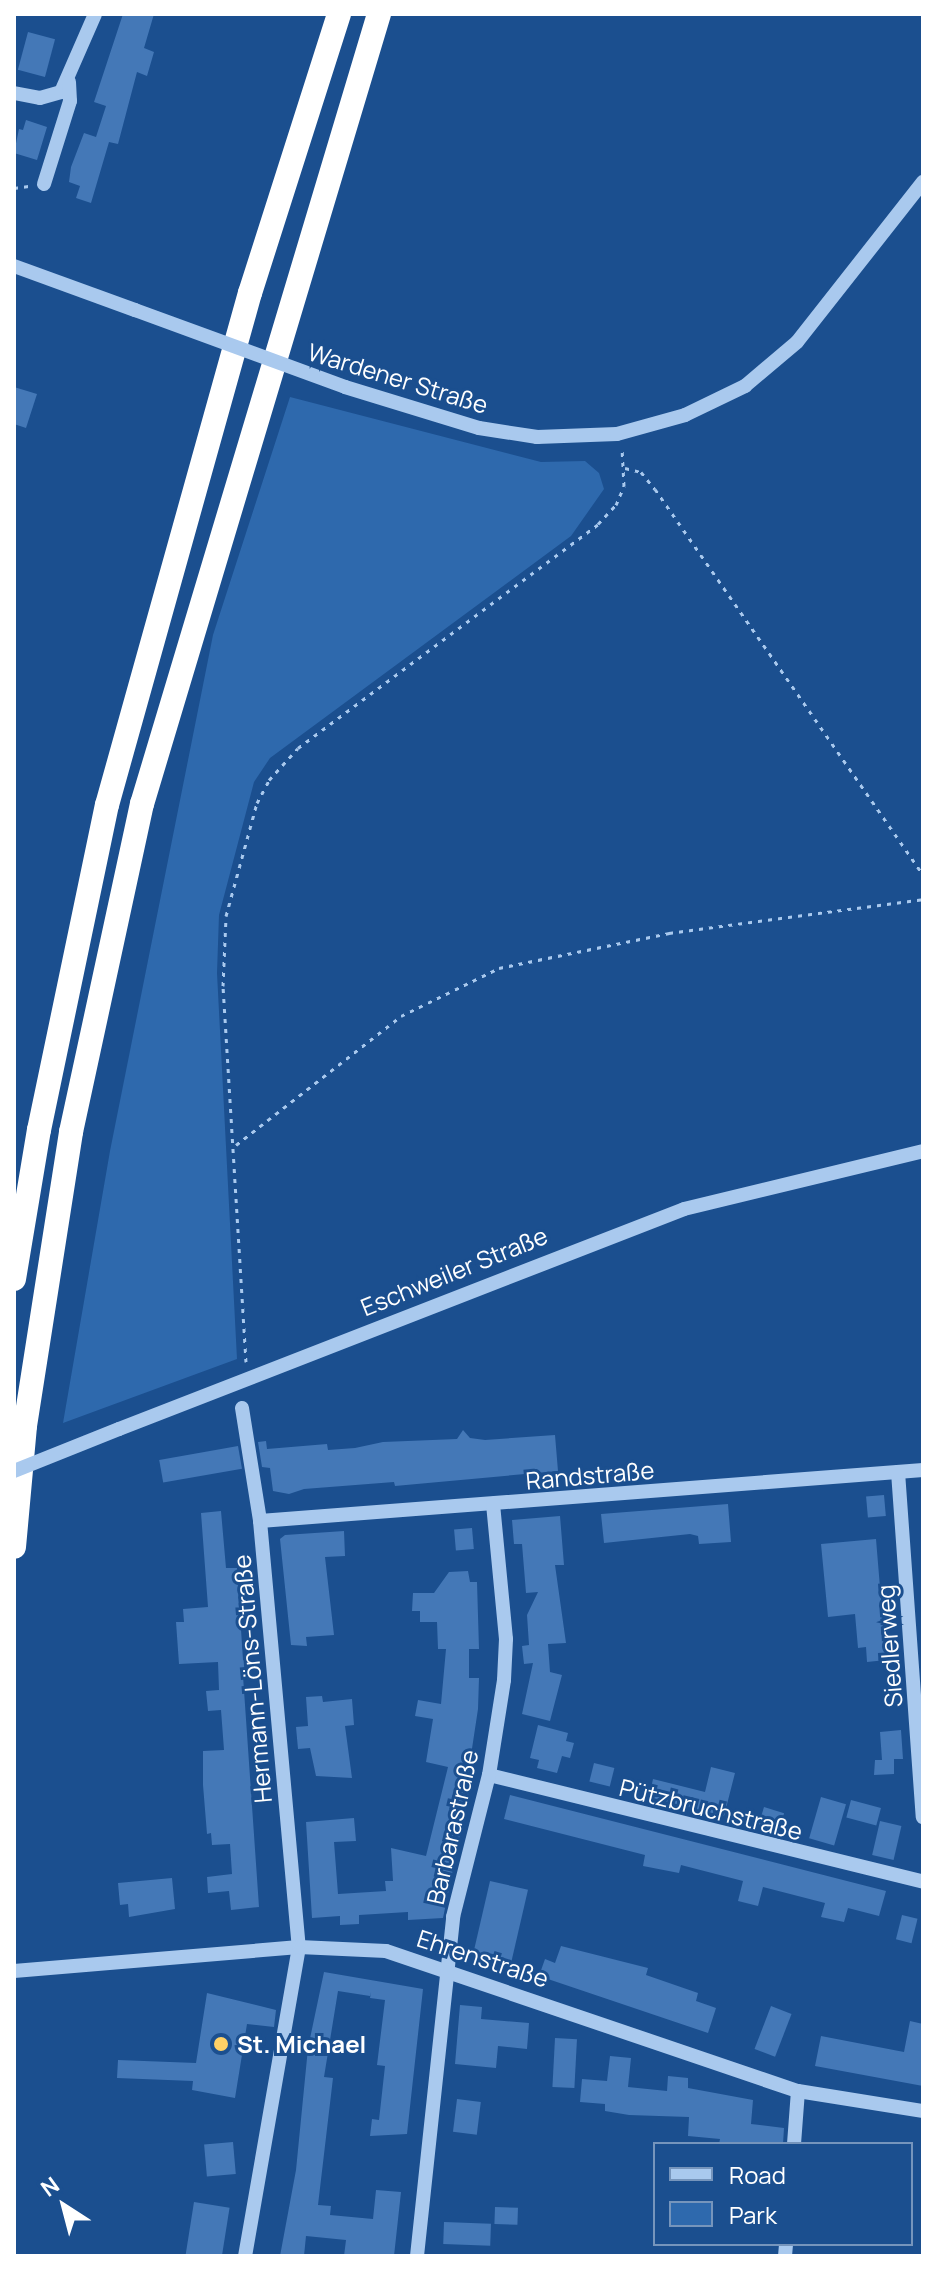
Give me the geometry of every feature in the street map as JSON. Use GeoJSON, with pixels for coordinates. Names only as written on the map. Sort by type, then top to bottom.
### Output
{"type":"FeatureCollection","features":[{"type":"Feature","properties":{"kind":"highway"},"geometry":{"type":"LineString","coordinates":[[14,1279],[39,1130],[107,805],[250,293],[339,14]]}},
{"type":"Feature","properties":{"kind":"highway"},"geometry":{"type":"LineString","coordinates":[[14,1547],[25,1426],[71,1132],[142,804],[379,14]]}},
{"type":"Feature","properties":{"kind":"street"},"geometry":{"type":"LineString","coordinates":[[44,184],[70,101],[69,82],[95,14]]}},
{"type":"Feature","properties":{"kind":"street"},"geometry":{"type":"LineString","coordinates":[[14,93],[52,96],[69,82]]}},
{"type":"Feature","properties":{"kind":"street","name":"Wardener Straße"},"geometry":{"type":"LineString","coordinates":[[14,266],[345,387],[479,428],[581,439],[617,434],[685,415],[767,370],[826,310],[923,182]]}},
{"type":"Feature","properties":{"kind":"street","name":"Eschweiler Straße"},"geometry":{"type":"LineString","coordinates":[[14,1471],[249,1376],[684,1209],[923,1151]]}},
{"type":"Feature","properties":{"kind":"street","name":"Hermann-Löns-Straße"},"geometry":{"type":"LineString","coordinates":[[242,1408],[260,1521],[299,1947],[245,2256]]}},
{"type":"Feature","properties":{"kind":"street","name":"Randstraße"},"geometry":{"type":"LineString","coordinates":[[260,1521],[923,1470]]}},
{"type":"Feature","properties":{"kind":"street","name":"Siedlerweg"},"geometry":{"type":"LineString","coordinates":[[898,1472],[923,1817]]}},
{"type":"Feature","properties":{"kind":"street","name":"Barbarastraße"},"geometry":{"type":"LineString","coordinates":[[417,2256],[453,1917],[489,1775],[506,1639],[493,1504]]}},
{"type":"Feature","properties":{"kind":"street","name":"Pützbruchstraße"},"geometry":{"type":"LineString","coordinates":[[489,1775],[923,1882]]}},
{"type":"Feature","properties":{"kind":"street","name":"Ehrenstraße"},"geometry":{"type":"LineString","coordinates":[[14,1971],[299,1947],[386,1951],[449,1968],[798,2091],[923,2111]]}},
{"type":"Feature","properties":{"kind":"street"},"geometry":{"type":"LineString","coordinates":[[794,2142],[798,2091]]}},
{"type":"Feature","properties":{"kind":"path"},"geometry":{"type":"LineString","coordinates":[[249,1376],[238,1277],[236,1145],[223,986],[226,916],[257,803],[269,780],[320,731],[598,524],[616,505],[625,468],[617,434]]}},
{"type":"Feature","properties":{"kind":"path"},"geometry":{"type":"LineString","coordinates":[[625,468],[641,472],[655,489],[923,874]]}},
{"type":"Feature","properties":{"kind":"path"},"geometry":{"type":"LineString","coordinates":[[236,1145],[401,1016],[499,968],[669,933],[923,899]]}},
{"type":"Feature","properties":{"kind":"green space"},"geometry":{"type":"Polygon","coordinates":[[[290,397],[541,462],[585,461],[599,473],[604,489],[571,536],[270,758],[254,782],[219,915],[217,973],[237,1359],[63,1423],[110,1151],[213,635],[290,397]]]}},
{"type":"Feature","properties":{"kind":"building"},"geometry":{"type":"Polygon","coordinates":[[[123,14],[154,14],[144,48],[154,52],[147,76],[137,72],[118,144],[109,142],[91,203],[76,198],[80,186],[69,182],[71,167],[84,133],[96,137],[106,106],[94,102],[123,14]]]}},
{"type":"Feature","properties":{"kind":"building"},"geometry":{"type":"Polygon","coordinates":[[[28,32],[55,39],[45,77],[18,70],[28,32]]]}},
{"type":"Feature","properties":{"kind":"building"},"geometry":{"type":"Polygon","coordinates":[[[26,120],[47,127],[37,160],[14,153],[19,129],[23,130],[26,120]]]}},
{"type":"Feature","properties":{"kind":"building"},"geometry":{"type":"Polygon","coordinates":[[[14,387],[37,394],[26,428],[14,424],[14,387]]]}},
{"type":"Feature","properties":{"kind":"building"},"geometry":{"type":"Polygon","coordinates":[[[463,1430],[470,1438],[485,1440],[555,1435],[558,1471],[395,1486],[394,1482],[304,1489],[289,1494],[273,1491],[270,1468],[262,1467],[258,1442],[266,1441],[267,1449],[327,1444],[328,1450],[383,1442],[457,1439],[463,1430]]]}},
{"type":"Feature","properties":{"kind":"building"},"geometry":{"type":"Polygon","coordinates":[[[238,1446],[242,1469],[163,1483],[159,1460],[238,1446]]]}},
{"type":"Feature","properties":{"kind":"building"},"geometry":{"type":"Polygon","coordinates":[[[884,1495],[886,1516],[868,1517],[866,1497],[884,1495]]]}},
{"type":"Feature","properties":{"kind":"building"},"geometry":{"type":"Polygon","coordinates":[[[728,1504],[731,1542],[699,1544],[698,1536],[690,1534],[604,1543],[601,1514],[728,1504]]]}},
{"type":"Feature","properties":{"kind":"building"},"geometry":{"type":"Polygon","coordinates":[[[221,1511],[226,1568],[237,1568],[243,1660],[248,1659],[249,1675],[243,1676],[259,1907],[231,1910],[229,1891],[208,1893],[207,1877],[232,1874],[230,1844],[212,1845],[211,1833],[207,1834],[203,1785],[203,1751],[224,1750],[221,1710],[208,1711],[206,1691],[219,1690],[218,1662],[179,1664],[176,1622],[184,1622],[183,1609],[208,1607],[201,1513],[221,1511]]]}},
{"type":"Feature","properties":{"kind":"building"},"geometry":{"type":"Polygon","coordinates":[[[560,1516],[564,1565],[555,1565],[566,1643],[548,1644],[550,1672],[562,1675],[550,1721],[522,1714],[533,1663],[524,1664],[522,1646],[529,1645],[527,1615],[538,1592],[526,1593],[522,1544],[514,1544],[512,1520],[560,1516]]]}},
{"type":"Feature","properties":{"kind":"building"},"geometry":{"type":"Polygon","coordinates":[[[472,1528],[474,1549],[456,1550],[454,1530],[472,1528]]]}},
{"type":"Feature","properties":{"kind":"building"},"geometry":{"type":"Polygon","coordinates":[[[344,1531],[345,1556],[325,1557],[334,1635],[306,1637],[307,1646],[291,1645],[280,1539],[285,1535],[344,1531]]]}},
{"type":"Feature","properties":{"kind":"building"},"geometry":{"type":"Polygon","coordinates":[[[876,1539],[886,1660],[867,1662],[866,1647],[858,1648],[855,1614],[828,1617],[821,1544],[876,1539]]]}},
{"type":"Feature","properties":{"kind":"building"},"geometry":{"type":"Polygon","coordinates":[[[468,1571],[470,1582],[477,1582],[479,1649],[469,1649],[469,1678],[479,1678],[478,1709],[468,1775],[472,1776],[443,1918],[408,1920],[408,1912],[359,1915],[359,1924],[340,1925],[340,1916],[312,1918],[306,1822],[354,1818],[356,1841],[334,1842],[338,1894],[386,1891],[385,1881],[393,1881],[391,1848],[426,1856],[448,1767],[426,1762],[433,1719],[415,1716],[418,1700],[441,1704],[446,1649],[438,1649],[437,1622],[420,1622],[420,1611],[412,1611],[413,1593],[434,1593],[449,1572],[468,1571]]]}},
{"type":"Feature","properties":{"kind":"building"},"geometry":{"type":"Polygon","coordinates":[[[322,1696],[323,1702],[352,1699],[354,1725],[345,1726],[352,1778],[316,1776],[310,1748],[298,1749],[296,1727],[308,1726],[306,1697],[322,1696]]]}},
{"type":"Feature","properties":{"kind":"building"},"geometry":{"type":"Polygon","coordinates":[[[538,1725],[568,1733],[566,1741],[574,1743],[570,1758],[562,1756],[557,1773],[537,1768],[539,1760],[530,1758],[538,1725]]]}},
{"type":"Feature","properties":{"kind":"building"},"geometry":{"type":"Polygon","coordinates":[[[901,1730],[903,1759],[894,1759],[894,1774],[874,1775],[875,1760],[882,1760],[880,1732],[901,1730]]]}},
{"type":"Feature","properties":{"kind":"building"},"geometry":{"type":"Polygon","coordinates":[[[594,1763],[614,1768],[610,1787],[589,1781],[594,1763]]]}},
{"type":"Feature","properties":{"kind":"building"},"geometry":{"type":"Polygon","coordinates":[[[711,1767],[735,1773],[724,1816],[649,1797],[653,1779],[705,1792],[711,1767]]]}},
{"type":"Feature","properties":{"kind":"building"},"geometry":{"type":"Polygon","coordinates":[[[510,1795],[886,1891],[879,1916],[848,1908],[844,1922],[821,1917],[825,1903],[763,1887],[758,1906],[738,1901],[743,1881],[681,1865],[679,1873],[643,1866],[645,1855],[504,1819],[510,1795]]]}},
{"type":"Feature","properties":{"kind":"building"},"geometry":{"type":"Polygon","coordinates":[[[821,1797],[846,1804],[834,1846],[809,1838],[821,1797]]]}},
{"type":"Feature","properties":{"kind":"building"},"geometry":{"type":"Polygon","coordinates":[[[851,1800],[881,1808],[876,1825],[846,1817],[851,1800]]]}},
{"type":"Feature","properties":{"kind":"building"},"geometry":{"type":"Polygon","coordinates":[[[764,1807],[784,1813],[778,1832],[758,1826],[764,1807]]]}},
{"type":"Feature","properties":{"kind":"building"},"geometry":{"type":"Polygon","coordinates":[[[880,1821],[901,1826],[894,1860],[872,1855],[880,1821]]]}},
{"type":"Feature","properties":{"kind":"building"},"geometry":{"type":"Polygon","coordinates":[[[172,1878],[175,1909],[129,1917],[128,1904],[120,1905],[118,1883],[172,1878]]]}},
{"type":"Feature","properties":{"kind":"building"},"geometry":{"type":"Polygon","coordinates":[[[490,1881],[528,1890],[511,1963],[473,1954],[490,1881]]]}},
{"type":"Feature","properties":{"kind":"building"},"geometry":{"type":"Polygon","coordinates":[[[902,1915],[918,1919],[911,1943],[896,1939],[902,1915]]]}},
{"type":"Feature","properties":{"kind":"building"},"geometry":{"type":"Polygon","coordinates":[[[561,1946],[648,1968],[646,1975],[698,1993],[696,2001],[716,2008],[708,2033],[539,1976],[545,1959],[555,1963],[561,1946]]]}},
{"type":"Feature","properties":{"kind":"building"},"geometry":{"type":"Polygon","coordinates":[[[324,1972],[423,1989],[407,2134],[370,2136],[372,2119],[379,2120],[385,2066],[377,2065],[385,2000],[370,1998],[371,1992],[370,1996],[338,1991],[324,2077],[333,2078],[318,2205],[331,2206],[330,2215],[373,2219],[376,2190],[401,2192],[394,2256],[344,2256],[346,2240],[306,2236],[304,2256],[280,2256],[296,2170],[308,2048],[324,1972]]]}},
{"type":"Feature","properties":{"kind":"building","name":"St. Michael"},"geometry":{"type":"Polygon","coordinates":[[[207,1993],[276,2010],[274,2027],[247,2024],[235,2098],[192,2090],[193,2081],[117,2078],[118,2060],[196,2063],[207,1993]]]}},
{"type":"Feature","properties":{"kind":"building"},"geometry":{"type":"Polygon","coordinates":[[[460,2005],[482,2007],[481,2019],[529,2023],[527,2049],[498,2046],[496,2068],[455,2064],[460,2005]]]}},
{"type":"Feature","properties":{"kind":"building"},"geometry":{"type":"Polygon","coordinates":[[[771,2006],[792,2014],[775,2057],[755,2049],[771,2006]]]}},
{"type":"Feature","properties":{"kind":"building"},"geometry":{"type":"Polygon","coordinates":[[[910,2021],[923,2024],[923,2086],[815,2066],[821,2036],[904,2052],[910,2021]]]}},
{"type":"Feature","properties":{"kind":"building"},"geometry":{"type":"Polygon","coordinates":[[[555,2038],[577,2039],[574,2088],[552,2087],[555,2038]]]}},
{"type":"Feature","properties":{"kind":"building"},"geometry":{"type":"Polygon","coordinates":[[[610,2056],[631,2058],[628,2087],[667,2091],[668,2076],[688,2078],[688,2088],[753,2100],[751,2124],[784,2128],[783,2142],[719,2142],[720,2139],[688,2136],[689,2117],[629,2115],[605,2111],[605,2104],[580,2102],[582,2079],[607,2081],[610,2056]]]}},
{"type":"Feature","properties":{"kind":"building"},"geometry":{"type":"Polygon","coordinates":[[[457,2099],[481,2102],[477,2135],[453,2132],[457,2099]]]}},
{"type":"Feature","properties":{"kind":"building"},"geometry":{"type":"Polygon","coordinates":[[[233,2142],[236,2174],[207,2176],[204,2145],[233,2142]]]}},
{"type":"Feature","properties":{"kind":"building"},"geometry":{"type":"Polygon","coordinates":[[[194,2202],[230,2208],[222,2256],[185,2256],[194,2202]]]}},
{"type":"Feature","properties":{"kind":"building"},"geometry":{"type":"Polygon","coordinates":[[[495,2207],[518,2208],[517,2225],[494,2224],[495,2207]]]}},
{"type":"Feature","properties":{"kind":"building"},"geometry":{"type":"Polygon","coordinates":[[[444,2222],[491,2224],[490,2246],[443,2244],[444,2222]]]}},
{"type":"Feature","properties":{"kind":"place","name":"St. Michael"},"geometry":{"type":"Point","coordinates":[221,2044]}}]}
